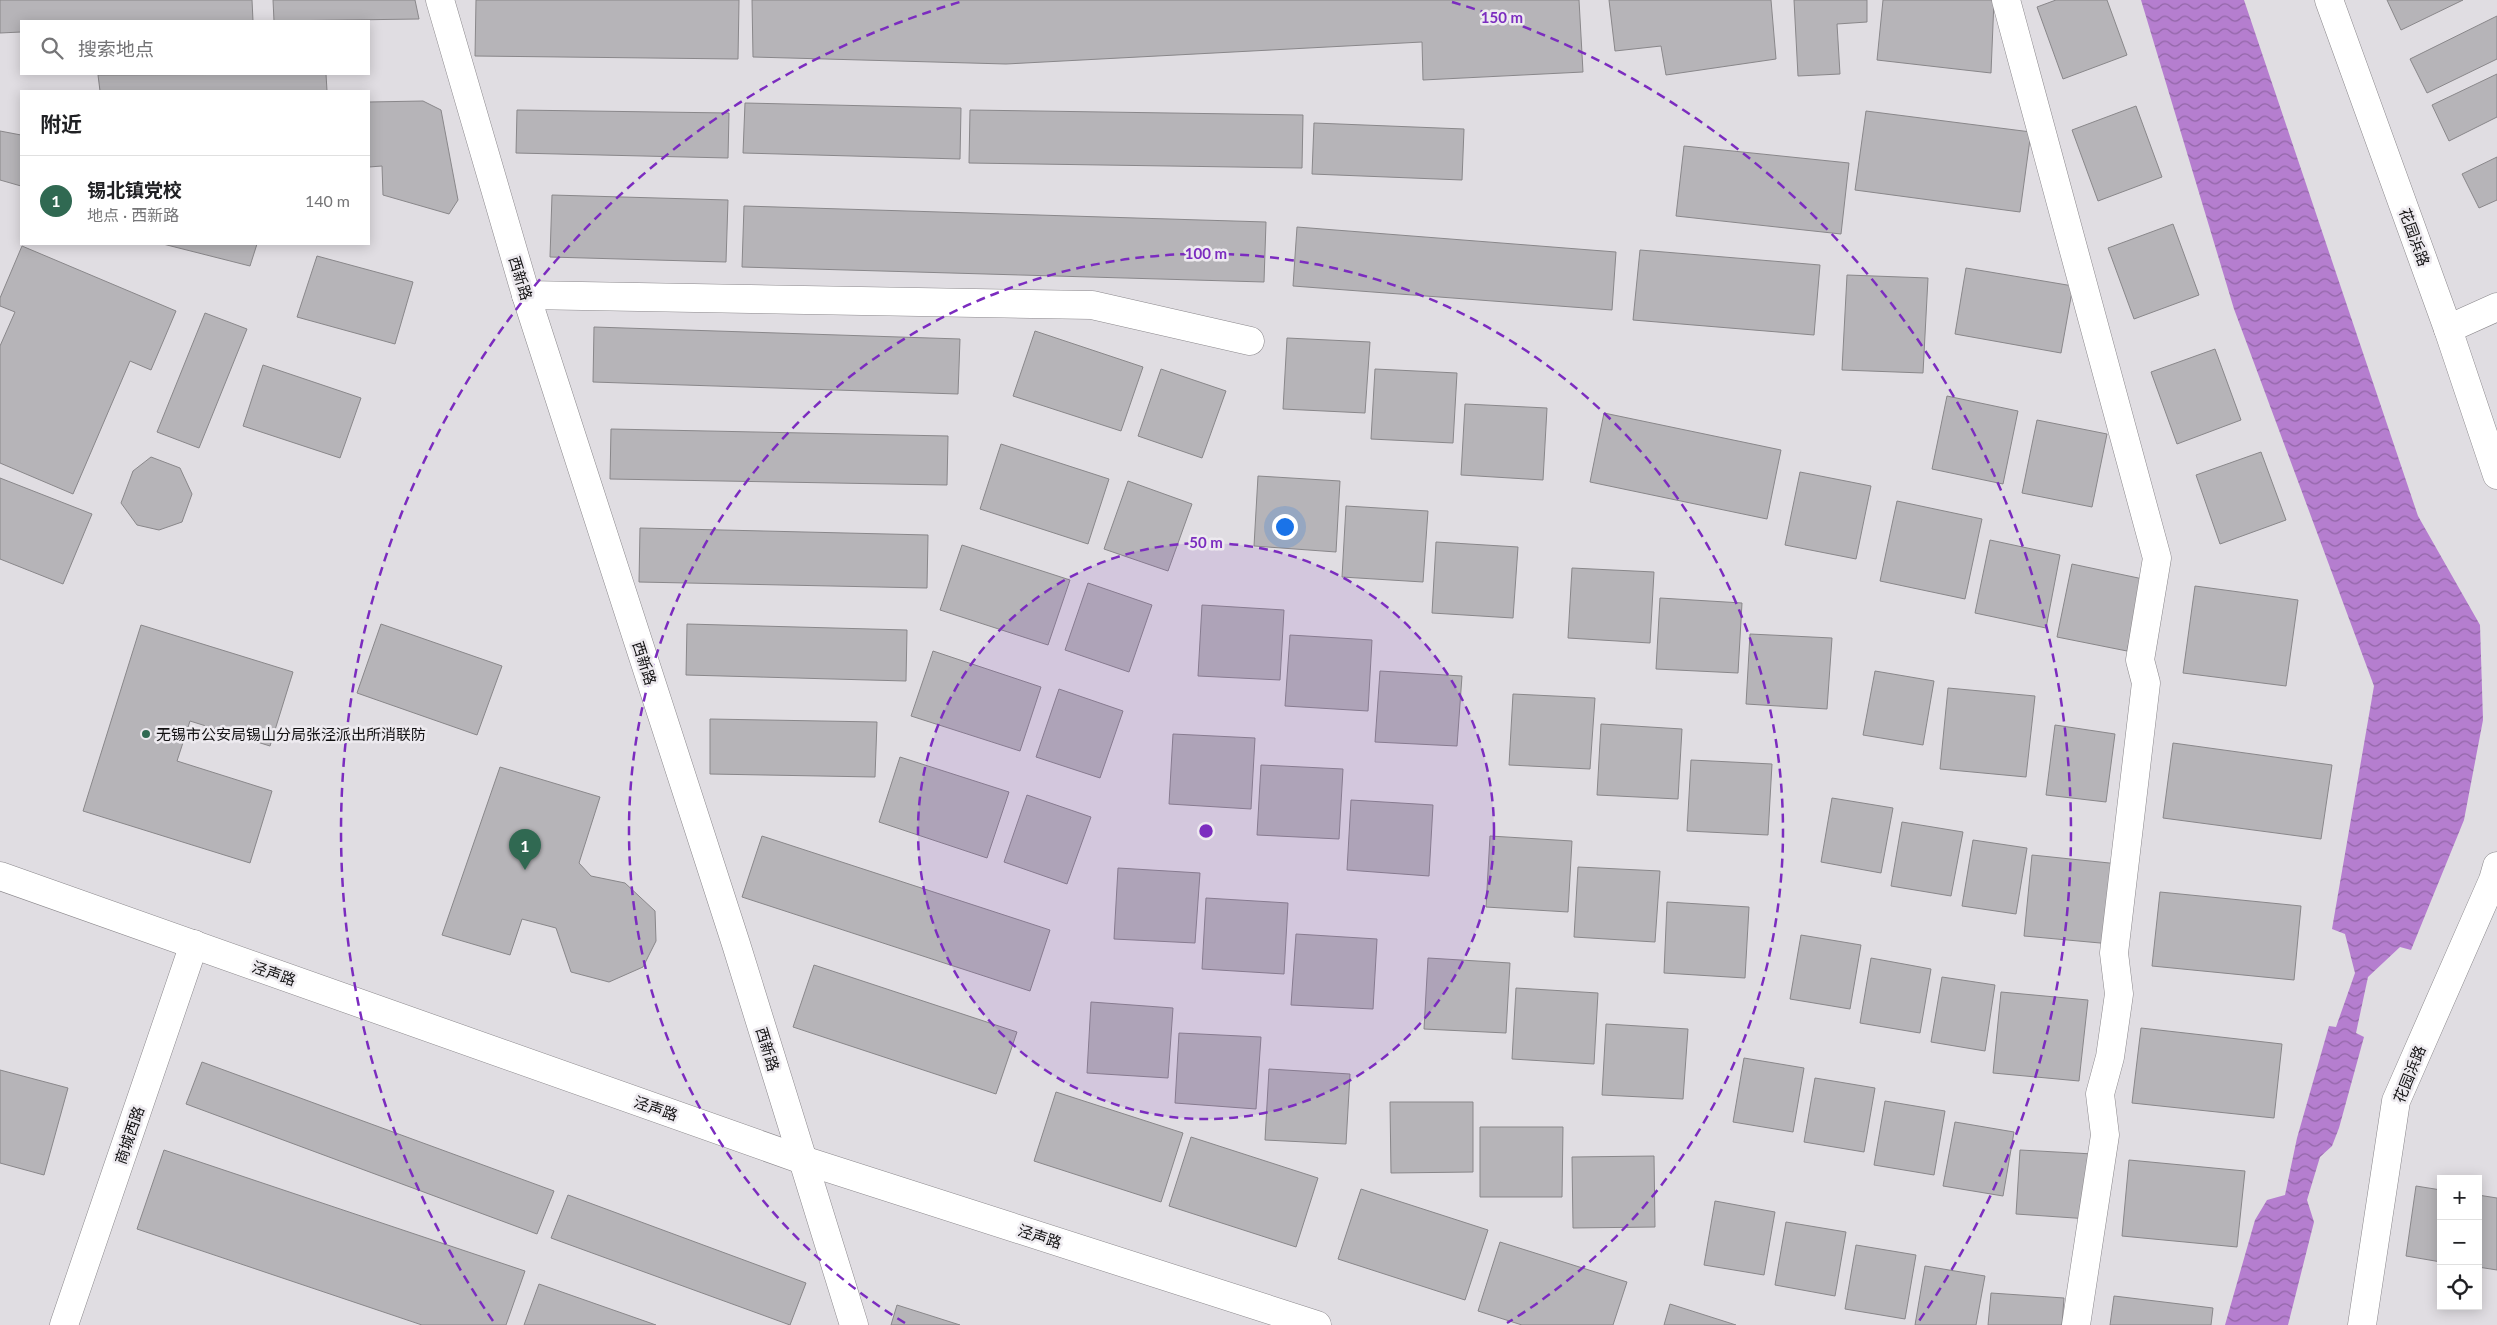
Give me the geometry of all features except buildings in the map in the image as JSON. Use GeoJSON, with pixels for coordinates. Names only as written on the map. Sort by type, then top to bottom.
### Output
{"type":"FeatureCollection","features":[{"type":"Feature","properties":{"kind":"street","name":"西新路"},"geometry":{"type":"LineString","coordinates":[[440,0],[526,295],[738,953],[854,1325]]}},
{"type":"Feature","properties":{"kind":"street"},"geometry":{"type":"LineString","coordinates":[[2006,0],[2157,558],[2140,660],[2146,682],[2114,953],[2119,994],[2110,1058],[2100,1094],[2105,1135],[2076,1325]]}},
{"type":"Feature","properties":{"kind":"street","name":"花园浜路"},"geometry":{"type":"LineString","coordinates":[[2329,0],[2448,328],[2497,475]]}},
{"type":"Feature","properties":{"kind":"street"},"geometry":{"type":"LineString","coordinates":[[526,295],[1092,305],[1250,341]]}},
{"type":"Feature","properties":{"kind":"street"},"geometry":{"type":"LineString","coordinates":[[2448,328],[2497,307]]}},
{"type":"Feature","properties":{"kind":"street","name":"花园浜路"},"geometry":{"type":"LineString","coordinates":[[2362,1325],[2396,1101],[2493,880],[2497,866]]}},
{"type":"Feature","properties":{"kind":"street","name":"泾声路"},"geometry":{"type":"LineString","coordinates":[[0,876],[802,1160],[1317,1325]]}},
{"type":"Feature","properties":{"kind":"street","name":"商城西路"},"geometry":{"type":"LineString","coordinates":[[64,1325],[194,944]]}},
{"type":"Feature","properties":{"kind":"water"},"geometry":{"type":"Polygon","coordinates":[[[2141,0],[2244,0],[2418,516],[2480,625],[2483,720],[2464,820],[2411,950],[2400,947],[2368,977],[2356,1033],[2364,1037],[2339,1128],[2332,1146],[2320,1157],[2307,1200],[2314,1222],[2288,1325],[2225,1325],[2255,1220],[2267,1200],[2285,1195],[2297,1138],[2329,1026],[2336,1027],[2355,973],[2345,934],[2332,929],[2374,686],[2234,309],[2141,0]]]}},
{"type":"Feature","properties":{"kind":"place","name":"无锡市公安局锡山分局张泾派出所消联防"},"geometry":{"type":"Point","coordinates":[146,734]}},
{"type":"Feature","properties":{"kind":"place","name":"锡北镇党校"},"geometry":{"type":"Point","coordinates":[525,870]}}]}
